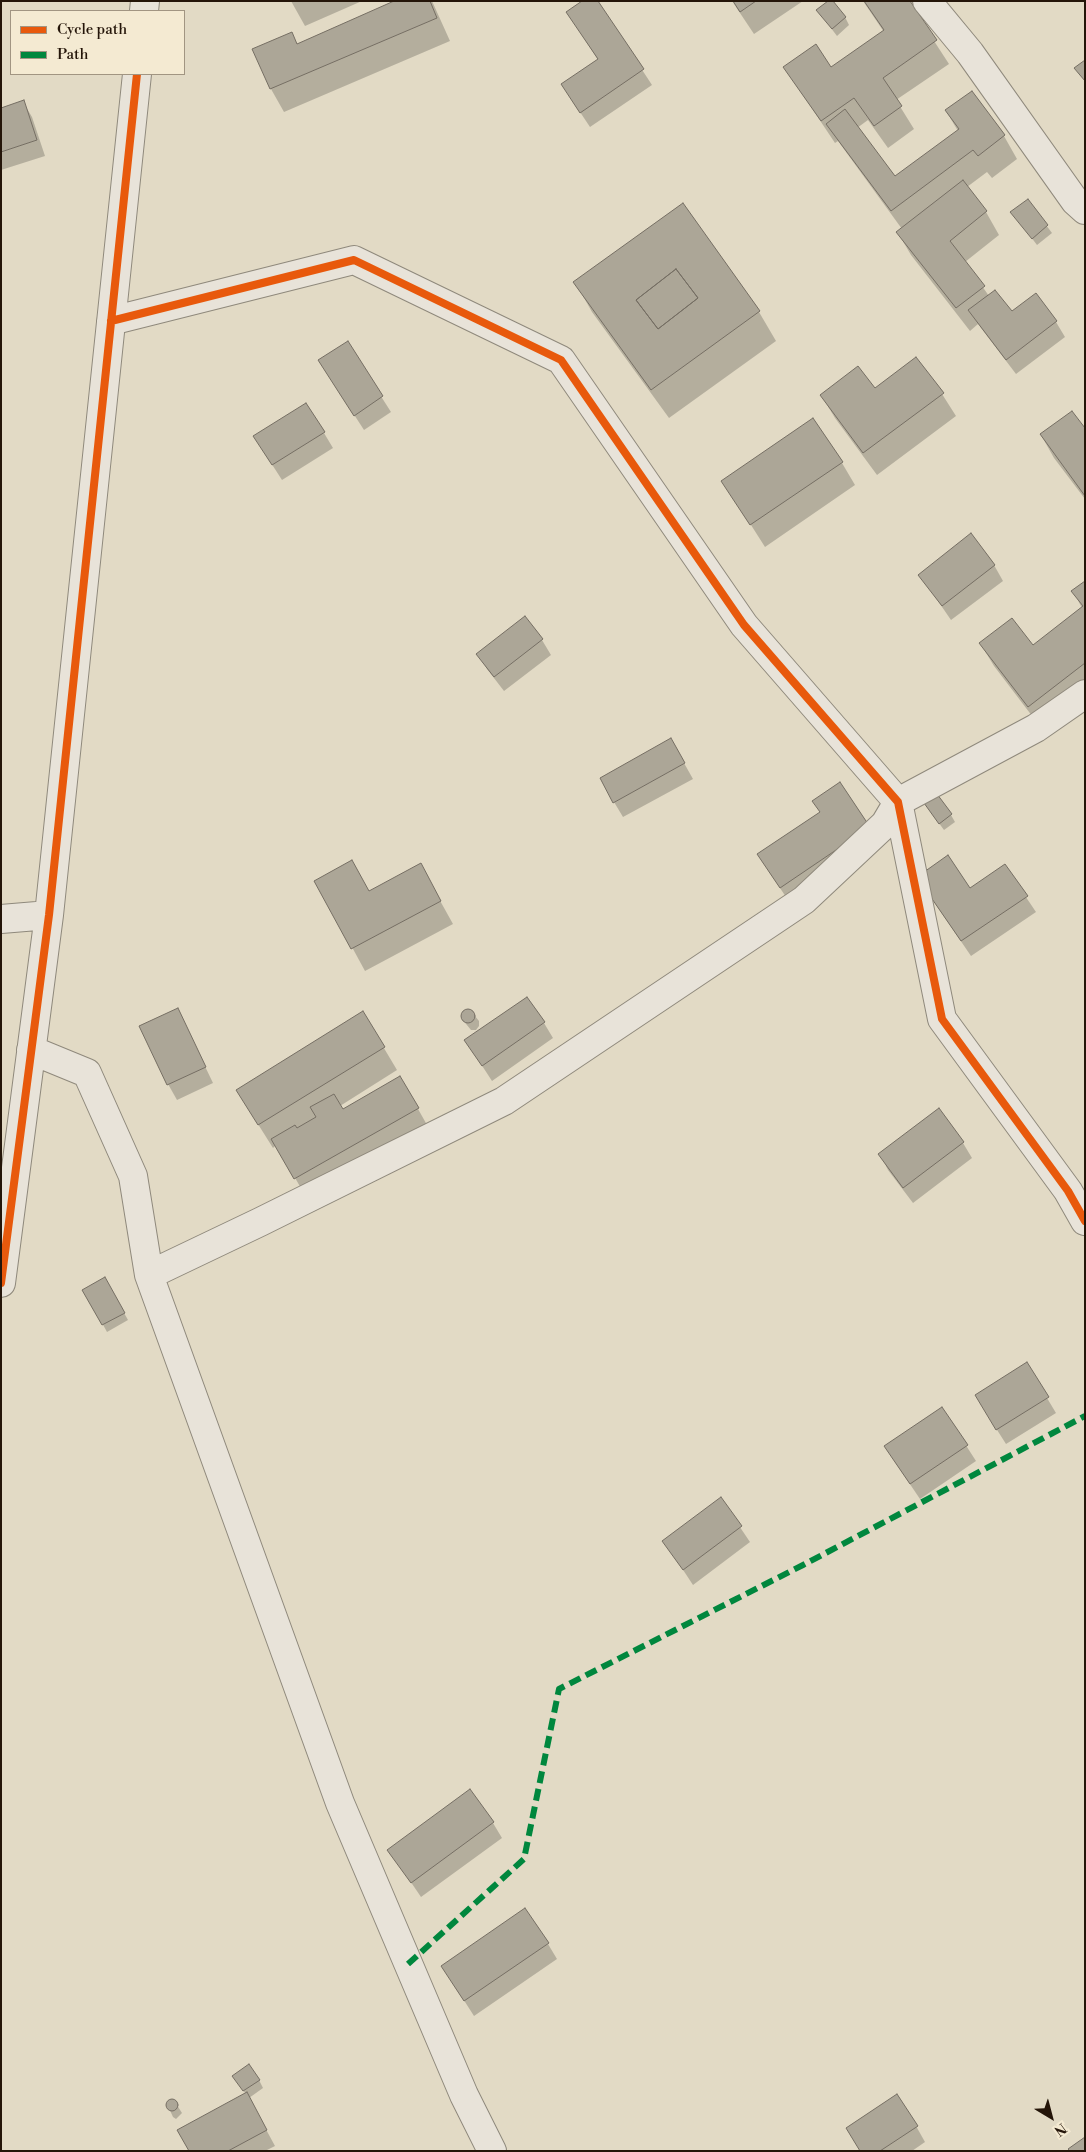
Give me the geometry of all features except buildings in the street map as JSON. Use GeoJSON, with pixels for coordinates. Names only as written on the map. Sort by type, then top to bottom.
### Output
{"type":"FeatureCollection","features":[{"type":"Feature","properties":{"kind":"street"},"geometry":{"type":"LineString","coordinates":[[927,1],[970,53],[1076,201],[1085,210]]}},
{"type":"Feature","properties":{"kind":"street"},"geometry":{"type":"LineString","coordinates":[[1,1283],[49,915],[137,75]]}},
{"type":"Feature","properties":{"kind":"street"},"geometry":{"type":"LineString","coordinates":[[111,321],[354,260],[561,360],[744,625],[898,802],[942,1019],[1068,1191],[1085,1220]]}},
{"type":"Feature","properties":{"kind":"street"},"geometry":{"type":"LineString","coordinates":[[149,1275],[504,1101],[804,900],[885,824],[898,802],[1036,728],[1085,694]]}},
{"type":"Feature","properties":{"kind":"street"},"geometry":{"type":"LineString","coordinates":[[1,919],[49,915]]}},
{"type":"Feature","properties":{"kind":"street"},"geometry":{"type":"LineString","coordinates":[[31,1050],[87,1072],[133,1176],[149,1275],[340,1803],[464,2095],[492,2151]]}},
{"type":"Feature","properties":{"kind":"marked path"},"geometry":{"type":"LineString","coordinates":[[408,1964],[524,1859],[559,1689],[803,1565],[1085,1416]]}},
{"type":"Feature","properties":{"kind":"cycle path"},"geometry":{"type":"LineString","coordinates":[[1,1283],[49,915],[137,75]]}},
{"type":"Feature","properties":{"kind":"cycle path"},"geometry":{"type":"LineString","coordinates":[[111,321],[354,260],[561,360],[744,625],[898,802],[942,1019],[1068,1191],[1085,1221]]}}]}
